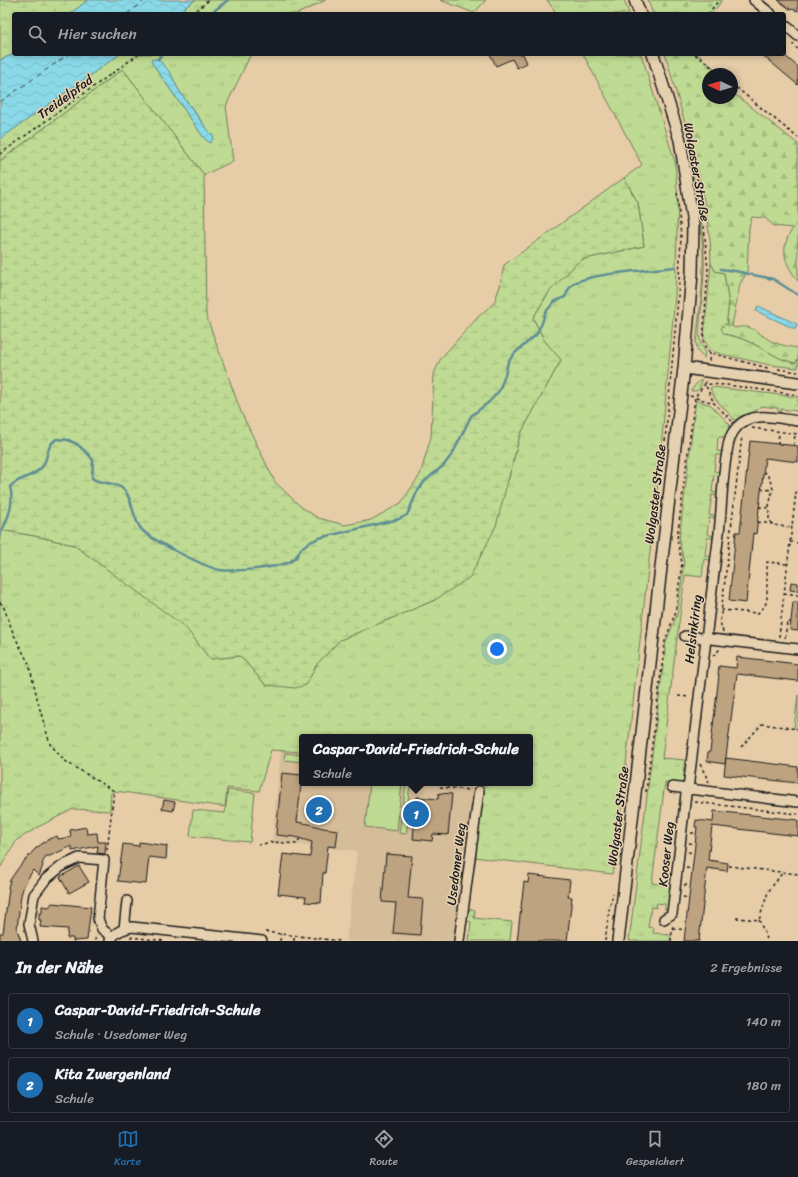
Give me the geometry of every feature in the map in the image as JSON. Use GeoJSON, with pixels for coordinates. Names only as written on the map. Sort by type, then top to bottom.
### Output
{"type":"FeatureCollection","features":[{"type":"Feature","properties":{"kind":"main road"},"geometry":{"type":"LineString","coordinates":[[635,0],[639,12]]}},
{"type":"Feature","properties":{"kind":"main road","name":"Wolgaster Straße"},"geometry":{"type":"LineString","coordinates":[[618,941],[684,368],[692,274],[693,224],[680,140],[654,56]]}},
{"type":"Feature","properties":{"kind":"main road"},"geometry":{"type":"LineString","coordinates":[[684,368],[798,382]]}},
{"type":"Feature","properties":{"kind":"street"},"geometry":{"type":"LineString","coordinates":[[754,0],[769,12]]}},
{"type":"Feature","properties":{"kind":"street"},"geometry":{"type":"LineString","coordinates":[[786,26],[798,36]]}},
{"type":"Feature","properties":{"kind":"street"},"geometry":{"type":"LineString","coordinates":[[740,428],[749,419],[760,417],[798,421]]}},
{"type":"Feature","properties":{"kind":"street","name":"Helsinkiring"},"geometry":{"type":"LineString","coordinates":[[688,789],[727,451],[731,436],[740,428]]}},
{"type":"Feature","properties":{"kind":"street"},"geometry":{"type":"LineString","coordinates":[[685,636],[705,638],[722,644],[798,648]]}},
{"type":"Feature","properties":{"kind":"street"},"geometry":{"type":"LineString","coordinates":[[672,787],[798,802]]}},
{"type":"Feature","properties":{"kind":"street","name":"Kooser Weg"},"geometry":{"type":"LineString","coordinates":[[664,919],[672,914],[686,794],[688,789]]}},
{"type":"Feature","properties":{"kind":"street","name":"Usedomer Weg"},"geometry":{"type":"LineString","coordinates":[[459,941],[478,791]]}},
{"type":"Feature","properties":{"kind":"street"},"geometry":{"type":"LineString","coordinates":[[33,941],[29,924],[34,895],[46,879],[62,866],[79,858],[104,860],[98,919],[102,929],[111,939],[116,933],[126,933],[132,927],[264,936]]}},
{"type":"Feature","properties":{"kind":"street"},"geometry":{"type":"LineString","coordinates":[[126,933],[128,901]]}},
{"type":"Feature","properties":{"kind":"path"},"geometry":{"type":"LineString","coordinates":[[194,12],[209,0]]}},
{"type":"Feature","properties":{"kind":"path"},"geometry":{"type":"LineString","coordinates":[[710,12],[719,0]]}},
{"type":"Feature","properties":{"kind":"path","name":"Treidelpfad"},"geometry":{"type":"LineString","coordinates":[[0,154],[137,56]]}},
{"type":"Feature","properties":{"kind":"path"},"geometry":{"type":"LineString","coordinates":[[698,56],[712,68]]}},
{"type":"Feature","properties":{"kind":"path"},"geometry":{"type":"LineString","coordinates":[[738,89],[798,138]]}},
{"type":"Feature","properties":{"kind":"path"},"geometry":{"type":"LineString","coordinates":[[696,175],[700,196]]}},
{"type":"Feature","properties":{"kind":"path"},"geometry":{"type":"LineString","coordinates":[[665,442],[679,291],[681,237],[677,186]]}},
{"type":"Feature","properties":{"kind":"path"},"geometry":{"type":"LineString","coordinates":[[703,223],[708,271],[703,340],[705,347],[710,353],[769,368]]}},
{"type":"Feature","properties":{"kind":"path"},"geometry":{"type":"LineString","coordinates":[[777,369],[798,372]]}},
{"type":"Feature","properties":{"kind":"path"},"geometry":{"type":"LineString","coordinates":[[705,384],[727,385],[798,395]]}},
{"type":"Feature","properties":{"kind":"path"},"geometry":{"type":"LineString","coordinates":[[645,798],[665,641],[676,614],[682,563],[677,539],[695,397],[705,384]]}},
{"type":"Feature","properties":{"kind":"path"},"geometry":{"type":"LineString","coordinates":[[705,384],[714,403],[740,428],[798,434]]}},
{"type":"Feature","properties":{"kind":"path"},"geometry":{"type":"LineString","coordinates":[[695,397],[714,403]]}},
{"type":"Feature","properties":{"kind":"path"},"geometry":{"type":"LineString","coordinates":[[712,657],[722,644],[724,631],[720,622],[740,428]]}},
{"type":"Feature","properties":{"kind":"path"},"geometry":{"type":"LineString","coordinates":[[778,444],[779,432]]}},
{"type":"Feature","properties":{"kind":"path"},"geometry":{"type":"LineString","coordinates":[[794,445],[795,433]]}},
{"type":"Feature","properties":{"kind":"path"},"geometry":{"type":"LineString","coordinates":[[763,472],[767,474],[773,490],[769,508],[769,517],[773,524]]}},
{"type":"Feature","properties":{"kind":"path"},"geometry":{"type":"LineString","coordinates":[[761,489],[773,490]]}},
{"type":"Feature","properties":{"kind":"path"},"geometry":{"type":"LineString","coordinates":[[779,637],[796,492],[798,492]]}},
{"type":"Feature","properties":{"kind":"path"},"geometry":{"type":"LineString","coordinates":[[759,507],[769,508]]}},
{"type":"Feature","properties":{"kind":"path"},"geometry":{"type":"LineString","coordinates":[[758,522],[792,528]]}},
{"type":"Feature","properties":{"kind":"path"},"geometry":{"type":"LineString","coordinates":[[790,542],[798,543]]}},
{"type":"Feature","properties":{"kind":"path"},"geometry":{"type":"LineString","coordinates":[[721,610],[758,613],[765,606],[767,599],[767,562],[787,564]]}},
{"type":"Feature","properties":{"kind":"path"},"geometry":{"type":"LineString","coordinates":[[784,593],[798,595]]}},
{"type":"Feature","properties":{"kind":"path"},"geometry":{"type":"LineString","coordinates":[[0,602],[4,608],[14,635],[29,664],[50,744],[65,760],[114,791],[107,852],[104,860]]}},
{"type":"Feature","properties":{"kind":"path"},"geometry":{"type":"LineString","coordinates":[[785,638],[787,622],[791,622]]}},
{"type":"Feature","properties":{"kind":"path"},"geometry":{"type":"LineString","coordinates":[[678,696],[698,698]]}},
{"type":"Feature","properties":{"kind":"path"},"geometry":{"type":"LineString","coordinates":[[741,747],[762,724],[798,728]]}},
{"type":"Feature","properties":{"kind":"path"},"geometry":{"type":"LineString","coordinates":[[700,763],[708,782],[715,783]]}},
{"type":"Feature","properties":{"kind":"path"},"geometry":{"type":"LineString","coordinates":[[440,787],[478,791]]}},
{"type":"Feature","properties":{"kind":"path"},"geometry":{"type":"LineString","coordinates":[[690,802],[798,814]]}},
{"type":"Feature","properties":{"kind":"path"},"geometry":{"type":"LineString","coordinates":[[258,845],[272,842],[297,844],[300,838]]}},
{"type":"Feature","properties":{"kind":"path"},"geometry":{"type":"LineString","coordinates":[[729,866],[798,874]]}},
{"type":"Feature","properties":{"kind":"path"},"geometry":{"type":"LineString","coordinates":[[767,939],[759,920],[768,892],[783,872]]}},
{"type":"Feature","properties":{"kind":"path"},"geometry":{"type":"LineString","coordinates":[[606,941],[609,911],[614,889]]}},
{"type":"Feature","properties":{"kind":"path"},"geometry":{"type":"LineString","coordinates":[[736,918],[759,920]]}},
{"type":"Feature","properties":{"kind":"path"},"geometry":{"type":"LineString","coordinates":[[671,941],[674,920]]}},
{"type":"Feature","properties":{"kind":"path"},"geometry":{"type":"LineString","coordinates":[[673,928],[685,930]]}},
{"type":"Feature","properties":{"kind":"path"},"geometry":{"type":"LineString","coordinates":[[126,933],[165,941]]}},
{"type":"Feature","properties":{"kind":"path"},"geometry":{"type":"LineString","coordinates":[[264,936],[281,934],[340,941]]}},
{"type":"Feature","properties":{"kind":"path"},"geometry":{"type":"LineString","coordinates":[[280,941],[281,934]]}},
{"type":"Feature","properties":{"kind":"path"},"geometry":{"type":"LineString","coordinates":[[294,936],[294,941]]}},
{"type":"Feature","properties":{"kind":"shaded area"},"geometry":{"type":"Polygon","coordinates":[[[281,750],[299,752],[299,786],[474,786],[454,941],[346,941],[357,851],[272,842],[281,750]]]}},
{"type":"Feature","properties":{"kind":"green space"},"geometry":{"type":"Polygon","coordinates":[[[0,0],[88,0],[73,12],[12,12],[12,55],[0,60],[0,0]]]}},
{"type":"Feature","properties":{"kind":"green space"},"geometry":{"type":"Polygon","coordinates":[[[195,0],[326,0],[301,12],[179,12],[195,0]]]}},
{"type":"Feature","properties":{"kind":"green space"},"geometry":{"type":"Polygon","coordinates":[[[440,0],[486,0],[475,12],[440,0]]]}},
{"type":"Feature","properties":{"kind":"green space"},"geometry":{"type":"Polygon","coordinates":[[[547,0],[624,0],[628,12],[556,12],[547,0]]]}},
{"type":"Feature","properties":{"kind":"green space"},"geometry":{"type":"Polygon","coordinates":[[[648,0],[722,0],[713,12],[652,12],[648,0]]]}},
{"type":"Feature","properties":{"kind":"green space"},"geometry":{"type":"Polygon","coordinates":[[[117,56],[250,56],[226,106],[233,161],[204,175],[123,69],[0,161],[0,139],[117,56]],[[152,63],[204,138],[208,141],[214,137],[178,89],[170,72],[152,63]]]}},
{"type":"Feature","properties":{"kind":"green space"},"geometry":{"type":"Polygon","coordinates":[[[584,56],[642,56],[675,162],[678,202],[675,296],[658,481],[615,862],[612,874],[474,857],[482,792],[485,786],[533,786],[533,734],[299,734],[299,752],[271,750],[259,791],[227,788],[225,807],[116,791],[111,793],[110,811],[73,809],[38,827],[17,840],[0,868],[0,530],[74,545],[186,627],[210,659],[240,656],[266,685],[306,685],[317,664],[340,640],[435,600],[509,478],[520,435],[561,360],[544,340],[533,318],[549,292],[580,260],[644,246],[638,203],[624,178],[642,165],[584,56]]]}},
{"type":"Feature","properties":{"kind":"green space"},"geometry":{"type":"Polygon","coordinates":[[[666,56],[699,56],[714,68],[702,68],[702,104],[738,104],[738,97],[798,144],[798,281],[789,268],[785,255],[786,242],[793,228],[774,226],[765,218],[752,217],[749,227],[747,272],[740,284],[732,326],[735,328],[751,328],[773,342],[798,348],[798,359],[795,363],[779,358],[744,340],[724,334],[721,328],[725,324],[728,325],[727,319],[729,304],[724,273],[715,271],[711,263],[710,240],[705,205],[692,147],[666,56]]]}},
{"type":"Feature","properties":{"kind":"green space"},"geometry":{"type":"Polygon","coordinates":[[[123,69],[204,175],[206,315],[241,412],[275,482],[300,506],[318,518],[345,525],[371,520],[401,503],[420,475],[431,437],[434,374],[441,358],[478,317],[494,303],[500,286],[504,265],[624,178],[638,203],[644,246],[580,260],[549,292],[533,318],[544,340],[561,360],[520,435],[496,526],[470,577],[435,600],[340,640],[317,664],[306,685],[295,688],[266,685],[240,656],[210,659],[185,627],[74,545],[0,530],[0,161],[123,69]]]}},
{"type":"Feature","properties":{"kind":"green space"},"geometry":{"type":"Polygon","coordinates":[[[686,143],[698,198],[702,225],[704,273],[699,335],[701,344],[705,351],[704,358],[698,352],[696,344],[703,276],[702,239],[696,198],[684,144],[686,143]]]}},
{"type":"Feature","properties":{"kind":"green space"},"geometry":{"type":"Polygon","coordinates":[[[711,263],[715,271],[724,273],[729,304],[727,319],[728,325],[724,334],[731,335],[756,345],[784,360],[795,363],[798,359],[798,368],[770,365],[721,354],[715,352],[708,346],[704,337],[711,263]]]}},
{"type":"Feature","properties":{"kind":"green space"},"geometry":{"type":"Polygon","coordinates":[[[701,380],[701,385],[699,388],[696,391],[691,391],[696,384],[701,380]]]}},
{"type":"Feature","properties":{"kind":"green space"},"geometry":{"type":"Polygon","coordinates":[[[713,387],[798,397],[798,411],[781,409],[780,414],[778,414],[778,408],[761,406],[735,420],[714,397],[710,388],[713,387]]]}},
{"type":"Feature","properties":{"kind":"green space"},"geometry":{"type":"Polygon","coordinates":[[[696,400],[711,405],[730,425],[724,437],[718,437],[717,451],[723,452],[722,455],[716,455],[714,471],[720,472],[720,476],[714,475],[712,492],[718,493],[718,496],[712,495],[709,515],[716,516],[715,518],[709,518],[707,534],[713,536],[713,538],[707,538],[705,556],[711,557],[710,560],[704,559],[702,577],[685,575],[662,758],[685,760],[683,771],[687,772],[684,781],[680,784],[665,782],[652,883],[672,887],[669,908],[665,910],[665,904],[657,903],[656,908],[651,907],[648,927],[654,928],[653,933],[671,935],[670,941],[629,941],[666,642],[677,615],[684,562],[679,540],[696,400]]]}},
{"type":"Feature","properties":{"kind":"green space"},"geometry":{"type":"Polygon","coordinates":[[[798,695],[798,729],[794,728],[798,695]]]}},
{"type":"Feature","properties":{"kind":"green space"},"geometry":{"type":"Polygon","coordinates":[[[285,753],[299,755],[299,762],[284,760],[285,753]]]}},
{"type":"Feature","properties":{"kind":"green space"},"geometry":{"type":"Polygon","coordinates":[[[370,786],[402,786],[397,831],[365,827],[370,786]]]}},
{"type":"Feature","properties":{"kind":"green space"},"geometry":{"type":"Polygon","coordinates":[[[406,786],[410,786],[406,834],[399,833],[406,786]]]}},
{"type":"Feature","properties":{"kind":"green space"},"geometry":{"type":"Polygon","coordinates":[[[228,790],[255,793],[250,842],[190,836],[193,810],[225,813],[228,790]]]}},
{"type":"Feature","properties":{"kind":"green space"},"geometry":{"type":"Polygon","coordinates":[[[471,909],[475,910],[474,918],[512,922],[510,941],[469,941],[471,922],[466,921],[467,912],[471,909]]]}},
{"type":"Feature","properties":{"kind":"water"},"geometry":{"type":"Polygon","coordinates":[[[88,0],[195,0],[179,12],[73,12],[88,0]]]}},
{"type":"Feature","properties":{"kind":"water"},"geometry":{"type":"Polygon","coordinates":[[[12,55],[117,56],[0,139],[0,60],[12,55]]]}},
{"type":"Feature","properties":{"kind":"water"},"geometry":{"type":"Polygon","coordinates":[[[158,59],[170,72],[178,89],[214,137],[210,143],[204,138],[152,63],[151,60],[158,59]]]}},
{"type":"Feature","properties":{"kind":"water"},"geometry":{"type":"Polygon","coordinates":[[[758,306],[797,324],[795,329],[756,311],[758,306]]]}},
{"type":"Feature","properties":{"kind":"building"},"geometry":{"type":"Polygon","coordinates":[[[778,0],[798,0],[798,11],[791,10],[778,0]]]}},
{"type":"Feature","properties":{"kind":"building"},"geometry":{"type":"Polygon","coordinates":[[[491,56],[524,56],[527,63],[517,68],[512,59],[496,66],[491,56]]]}},
{"type":"Feature","properties":{"kind":"building"},"geometry":{"type":"Polygon","coordinates":[[[763,56],[785,56],[798,67],[798,85],[763,56]]]}},
{"type":"Feature","properties":{"kind":"building"},"geometry":{"type":"Polygon","coordinates":[[[750,441],[798,446],[798,462],[765,458],[756,534],[753,533],[746,603],[729,601],[736,532],[740,532],[750,441]]]}},
{"type":"Feature","properties":{"kind":"building"},"geometry":{"type":"Polygon","coordinates":[[[791,582],[798,583],[798,591],[790,590],[791,582]]]}},
{"type":"Feature","properties":{"kind":"building"},"geometry":{"type":"Polygon","coordinates":[[[793,602],[798,602],[798,631],[790,630],[793,602]]]}},
{"type":"Feature","properties":{"kind":"building"},"geometry":{"type":"Polygon","coordinates":[[[737,657],[798,664],[798,681],[737,674],[725,764],[707,761],[708,752],[710,752],[719,666],[736,668],[737,657]]]}},
{"type":"Feature","properties":{"kind":"building"},"geometry":{"type":"Polygon","coordinates":[[[726,758],[798,767],[798,783],[724,775],[726,758]]]}},
{"type":"Feature","properties":{"kind":"building"},"geometry":{"type":"Polygon","coordinates":[[[282,773],[299,775],[299,786],[301,786],[297,822],[338,830],[336,847],[328,846],[325,873],[323,873],[321,903],[305,902],[306,897],[278,894],[283,854],[310,857],[312,842],[295,837],[276,835],[282,773]]]}},
{"type":"Feature","properties":{"kind":"building"},"geometry":{"type":"Polygon","coordinates":[[[439,793],[452,794],[448,835],[433,834],[432,841],[413,839],[417,797],[438,799],[439,793]]]}},
{"type":"Feature","properties":{"kind":"building"},"geometry":{"type":"Polygon","coordinates":[[[164,800],[175,802],[173,811],[162,809],[164,800]]]}},
{"type":"Feature","properties":{"kind":"building"},"geometry":{"type":"Polygon","coordinates":[[[714,811],[798,820],[798,836],[712,826],[708,860],[728,863],[727,871],[707,868],[699,941],[684,941],[697,827],[695,827],[696,820],[713,822],[714,811]]]}},
{"type":"Feature","properties":{"kind":"building"},"geometry":{"type":"Polygon","coordinates":[[[86,827],[87,834],[97,833],[98,842],[106,842],[105,854],[97,853],[98,846],[72,851],[72,846],[50,856],[46,856],[39,876],[33,870],[24,885],[21,895],[17,929],[21,941],[0,941],[0,933],[3,933],[10,880],[19,867],[36,848],[49,839],[57,836],[58,839],[71,837],[70,830],[86,827]]]}},
{"type":"Feature","properties":{"kind":"building"},"geometry":{"type":"Polygon","coordinates":[[[139,842],[167,846],[166,859],[149,857],[146,884],[118,881],[123,844],[139,846],[139,842]]]}},
{"type":"Feature","properties":{"kind":"building"},"geometry":{"type":"Polygon","coordinates":[[[386,854],[412,856],[408,898],[423,899],[420,935],[393,933],[396,903],[382,902],[386,854]]]}},
{"type":"Feature","properties":{"kind":"building"},"geometry":{"type":"Polygon","coordinates":[[[79,866],[89,882],[69,893],[60,877],[79,866]]]}},
{"type":"Feature","properties":{"kind":"building"},"geometry":{"type":"Polygon","coordinates":[[[529,875],[570,880],[568,897],[572,897],[567,941],[517,941],[524,882],[528,883],[529,875]]]}},
{"type":"Feature","properties":{"kind":"building"},"geometry":{"type":"Polygon","coordinates":[[[52,903],[91,907],[87,940],[73,941],[73,938],[67,938],[68,929],[40,927],[41,920],[39,920],[39,913],[42,913],[42,906],[49,907],[52,903]]]}},
{"type":"Feature","properties":{"kind":"waterway"},"geometry":{"type":"LineString","coordinates":[[213,12],[228,0]]}},
{"type":"Feature","properties":{"kind":"waterway"},"geometry":{"type":"LineString","coordinates":[[0,535],[8,518],[11,506],[12,499],[10,487],[42,467],[50,445],[56,439],[68,440],[77,444],[88,454],[93,460],[92,478],[99,482],[115,485],[123,489],[129,497],[139,526],[148,535],[180,553],[220,570],[254,569],[287,563],[295,559],[305,545],[319,538],[399,519],[407,515],[417,492],[425,481],[444,465],[453,453],[471,416],[489,402],[499,391],[508,362],[515,353],[536,335],[545,313],[554,302],[565,297],[573,284],[592,277],[621,272],[674,267]]}},
{"type":"Feature","properties":{"kind":"waterway"},"geometry":{"type":"LineString","coordinates":[[721,269],[773,279],[798,295]]}},
{"type":"Feature","properties":{"kind":"ferry route"},"geometry":{"type":"LineString","coordinates":[[130,12],[145,0]]}},
{"type":"Feature","properties":{"kind":"ferry route"},"geometry":{"type":"LineString","coordinates":[[0,102],[66,56]]}},
{"type":"Feature","properties":{"kind":"place","name":"Kita Zwergenland"},"geometry":{"type":"Point","coordinates":[319,810]}},
{"type":"Feature","properties":{"kind":"place","name":"Caspar-David-Friedrich-Schule"},"geometry":{"type":"Point","coordinates":[416,814]}}]}
